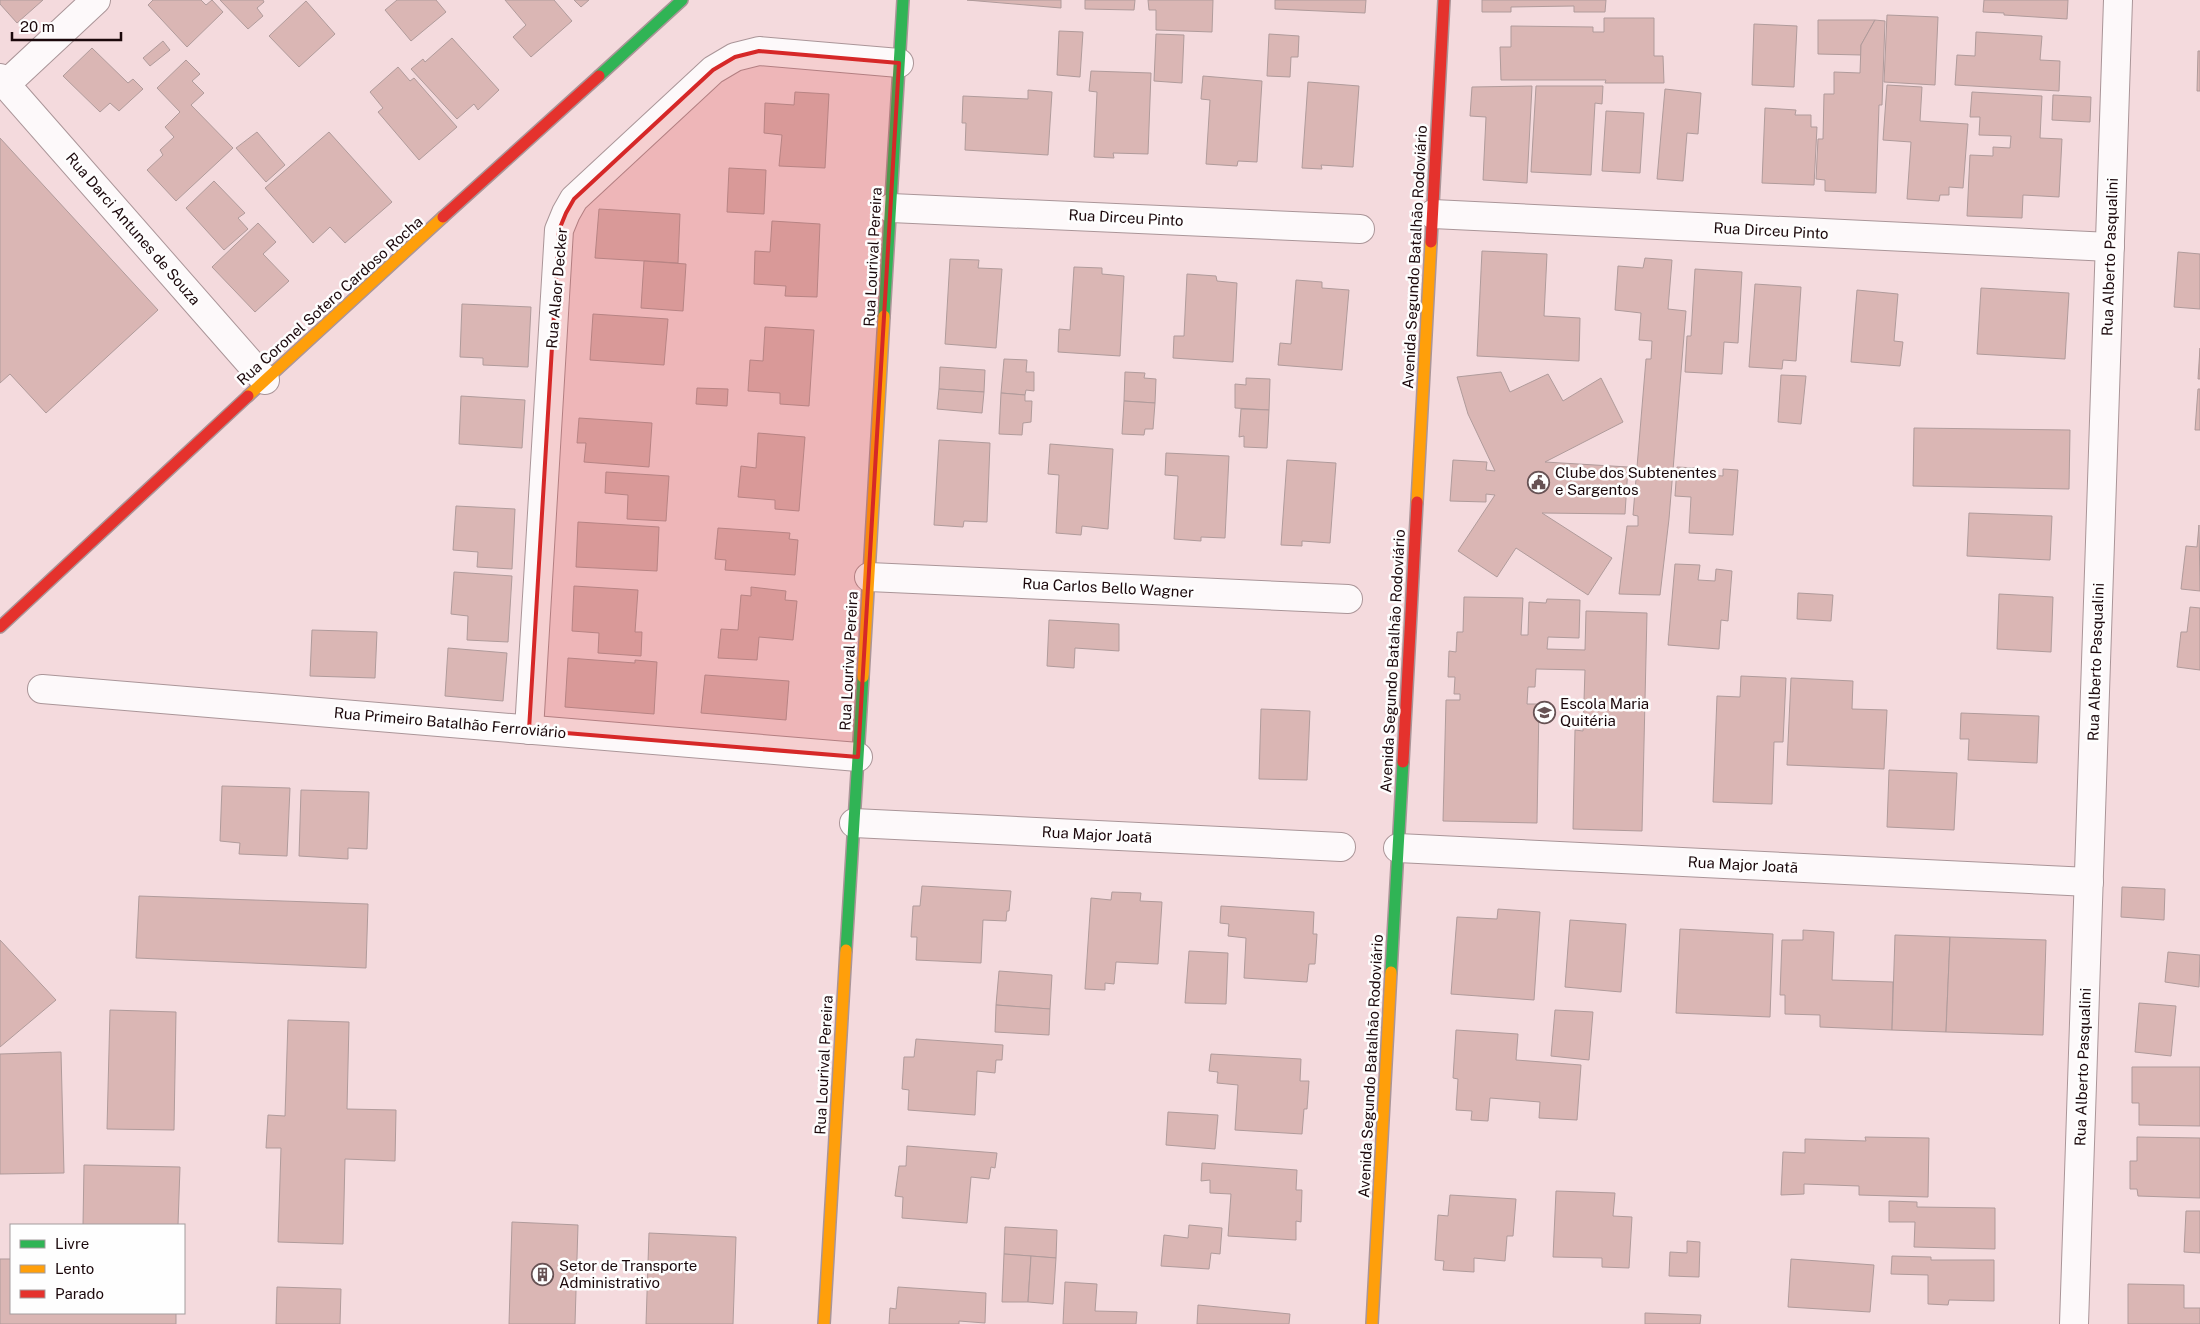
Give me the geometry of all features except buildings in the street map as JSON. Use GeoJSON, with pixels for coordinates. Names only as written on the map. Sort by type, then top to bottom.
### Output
{"type":"FeatureCollection","features":[{"type":"Feature","properties":{"kind":"street"},"geometry":{"type":"LineString","coordinates":[[3,81],[96,0]]}},
{"type":"Feature","properties":{"kind":"street","name":"Rua Coronel Sotero Cardoso Rocha"},"geometry":{"type":"LineString","coordinates":[[0,627],[265,380],[682,0]]}},
{"type":"Feature","properties":{"kind":"street","name":"Rua Lourival Pereira"},"geometry":{"type":"LineString","coordinates":[[824,1324],[903,0]]}},
{"type":"Feature","properties":{"kind":"street","name":"Avenida Segundo Batalhão Rodoviário"},"geometry":{"type":"LineString","coordinates":[[1372,1324],[1444,0]]}},
{"type":"Feature","properties":{"kind":"street","name":"Rua Alberto Pasqualini"},"geometry":{"type":"LineString","coordinates":[[2074,1324],[2118,0]]}},
{"type":"Feature","properties":{"kind":"street","name":"Rua Alaor Decker"},"geometry":{"type":"LineString","coordinates":[[529,730],[559,230],[566,213],[574,199],[706,77],[735,57],[759,51],[900,63]]}},
{"type":"Feature","properties":{"kind":"street","name":"Rua Darci Antunes de Souza"},"geometry":{"type":"LineString","coordinates":[[3,81],[265,380]]}},
{"type":"Feature","properties":{"kind":"street","name":"Rua Dirceu Pinto"},"geometry":{"type":"LineString","coordinates":[[891,208],[1360,229]]}},
{"type":"Feature","properties":{"kind":"street","name":"Rua Dirceu Pinto"},"geometry":{"type":"LineString","coordinates":[[1432,214],[2110,247]]}},
{"type":"Feature","properties":{"kind":"street","name":"Rua Carlos Bello Wagner"},"geometry":{"type":"LineString","coordinates":[[869,577],[1348,599]]}},
{"type":"Feature","properties":{"kind":"street","name":"Rua Primeiro Batalhão Ferroviário"},"geometry":{"type":"LineString","coordinates":[[42,689],[858,757]]}},
{"type":"Feature","properties":{"kind":"street","name":"Rua Major Joatã"},"geometry":{"type":"LineString","coordinates":[[854,823],[1341,847]]}},
{"type":"Feature","properties":{"kind":"street","name":"Rua Major Joatã"},"geometry":{"type":"LineString","coordinates":[[1398,848],[2089,882]]}},
{"type":"Feature","properties":{"kind":"highlighted area"},"geometry":{"type":"Polygon","coordinates":[[[759,51],[899,63],[858,757],[529,730],[559,230],[566,213],[574,199],[713,70],[735,57],[759,51]]]}},
{"type":"Feature","properties":{"kind":"traffic: fast"},"geometry":{"type":"LineString","coordinates":[[599,76],[682,0]]}},
{"type":"Feature","properties":{"kind":"traffic: fast"},"geometry":{"type":"LineString","coordinates":[[884,316],[903,0]]}},
{"type":"Feature","properties":{"kind":"traffic: fast"},"geometry":{"type":"LineString","coordinates":[[846,950],[863,677]]}},
{"type":"Feature","properties":{"kind":"traffic: fast"},"geometry":{"type":"LineString","coordinates":[[1391,972],[1403,762]]}},
{"type":"Feature","properties":{"kind":"traffic: slow"},"geometry":{"type":"LineString","coordinates":[[248,396],[443,217]]}},
{"type":"Feature","properties":{"kind":"traffic: slow"},"geometry":{"type":"LineString","coordinates":[[1417,502],[1431,242]]}},
{"type":"Feature","properties":{"kind":"traffic: slow"},"geometry":{"type":"LineString","coordinates":[[863,677],[884,316]]}},
{"type":"Feature","properties":{"kind":"traffic: slow"},"geometry":{"type":"LineString","coordinates":[[824,1324],[846,950]]}},
{"type":"Feature","properties":{"kind":"traffic: slow"},"geometry":{"type":"LineString","coordinates":[[1372,1324],[1391,972]]}},
{"type":"Feature","properties":{"kind":"traffic: jam"},"geometry":{"type":"LineString","coordinates":[[1431,242],[1444,0]]}},
{"type":"Feature","properties":{"kind":"traffic: jam"},"geometry":{"type":"LineString","coordinates":[[443,217],[599,76]]}},
{"type":"Feature","properties":{"kind":"traffic: jam"},"geometry":{"type":"LineString","coordinates":[[0,627],[248,396]]}},
{"type":"Feature","properties":{"kind":"traffic: jam"},"geometry":{"type":"LineString","coordinates":[[1403,762],[1417,502]]}},
{"type":"Feature","properties":{"kind":"place","name":"Clube dos Subtenentes e Sargentos"},"geometry":{"type":"Point","coordinates":[1539,482]}},
{"type":"Feature","properties":{"kind":"place","name":"Escola Maria Quitéria"},"geometry":{"type":"Point","coordinates":[1544,713]}},
{"type":"Feature","properties":{"kind":"place","name":"Setor de Transporte Administrativo"},"geometry":{"type":"Point","coordinates":[543,1275]}}]}
